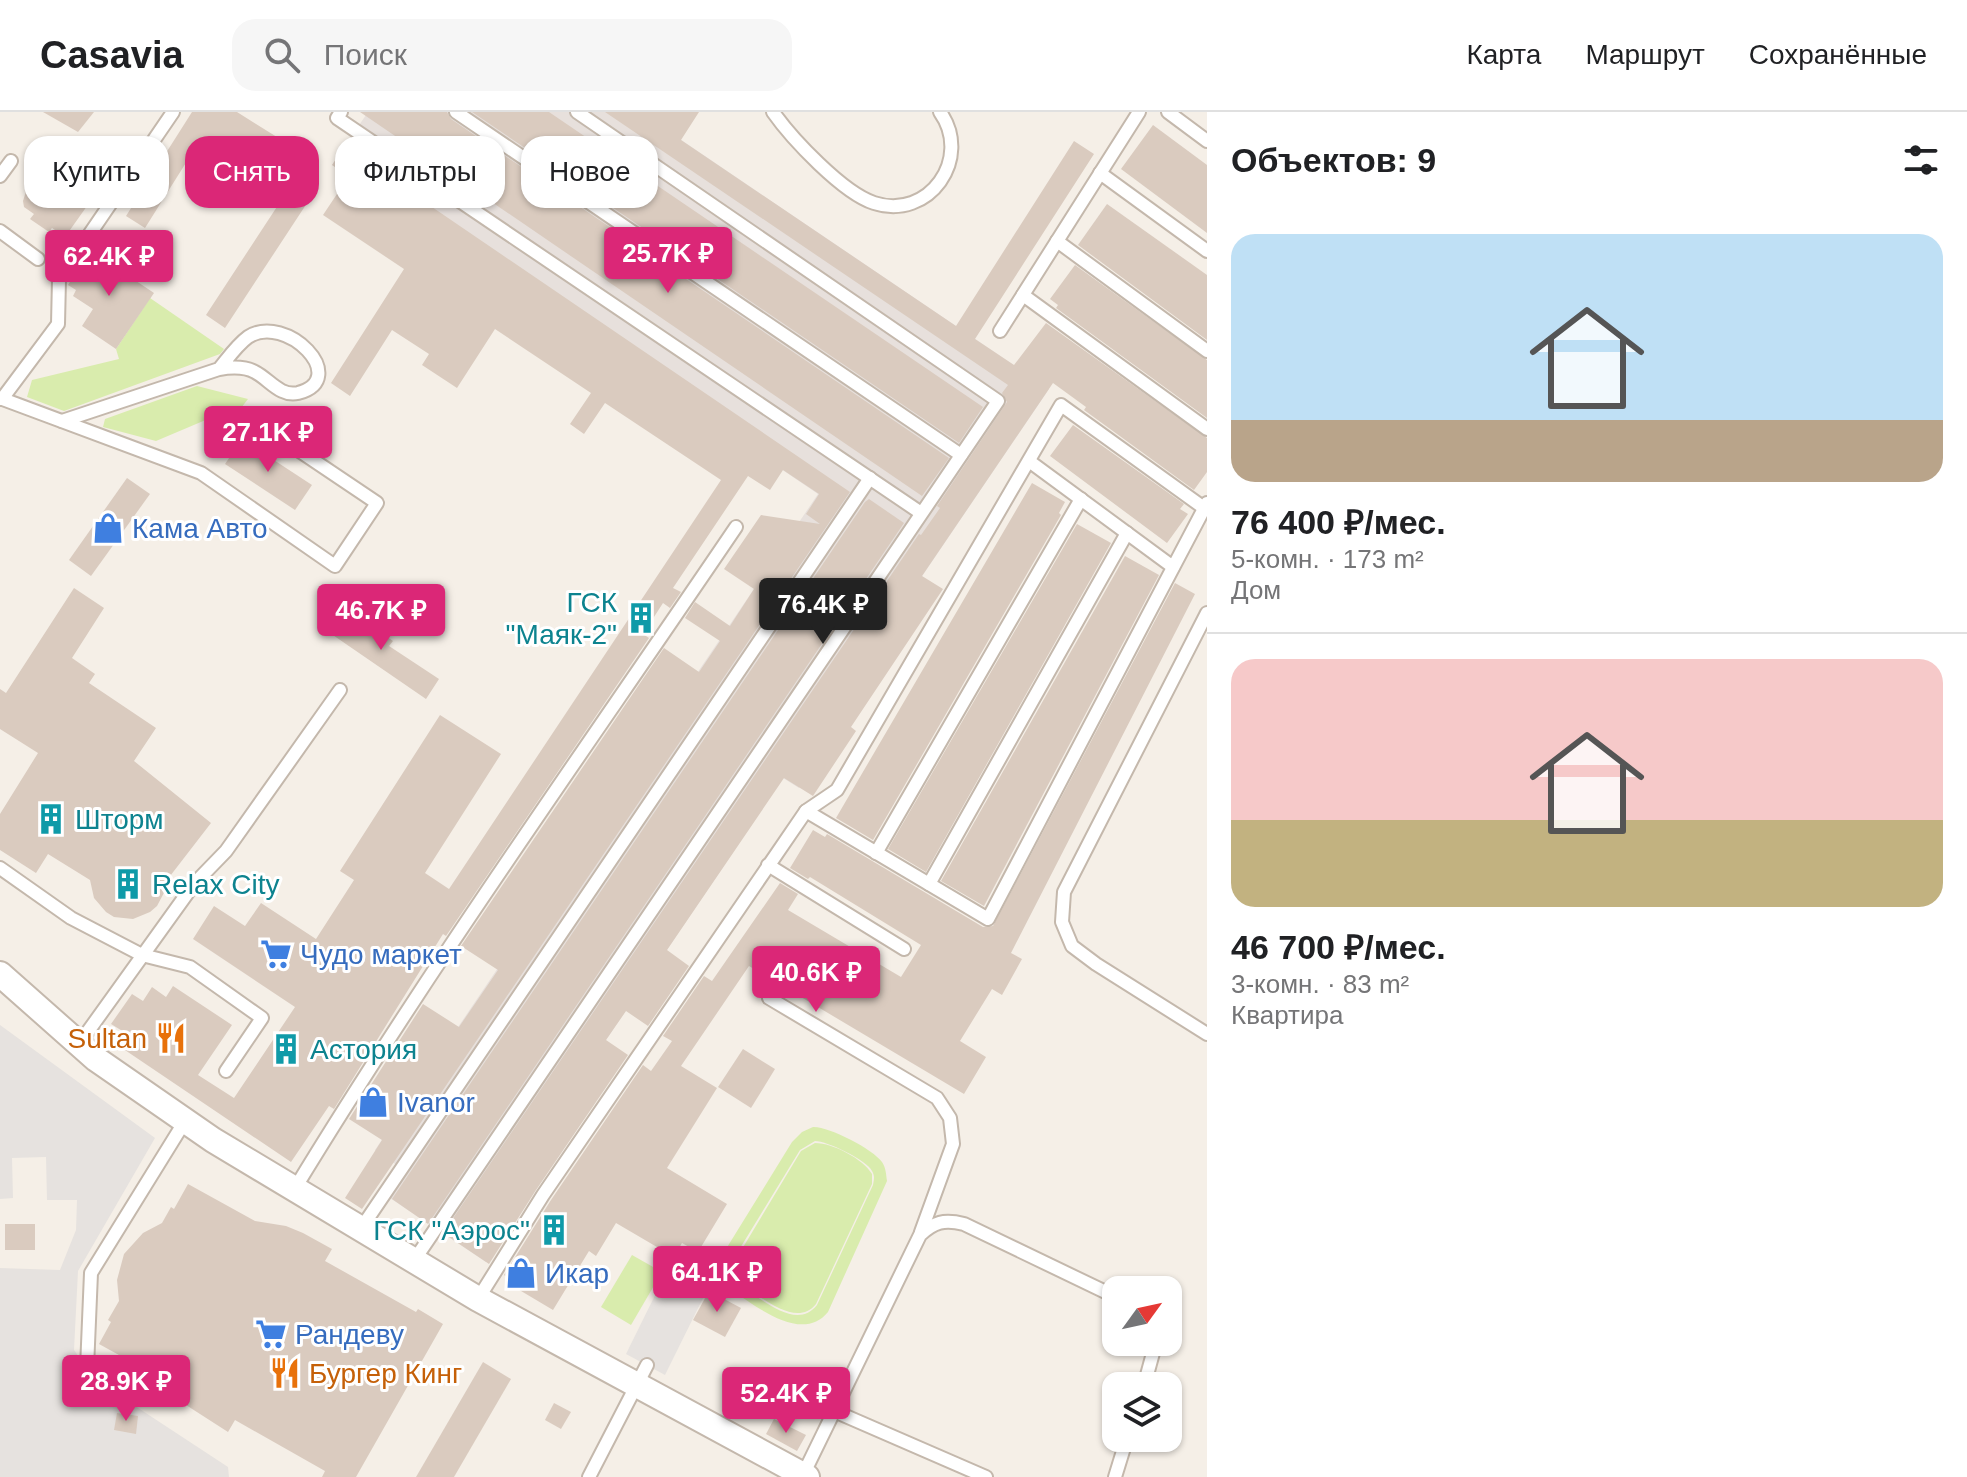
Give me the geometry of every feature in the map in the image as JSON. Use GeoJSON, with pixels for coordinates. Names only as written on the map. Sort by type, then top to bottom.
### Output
{"type":"FeatureCollection","features":[{"type":"Feature","properties":{"kind":"street"},"geometry":{"type":"LineString","coordinates":[[0,974],[79,1044],[185,1121],[294,1190],[478,1299],[642,1375],[805,1476]]}},
{"type":"Feature","properties":{"kind":"lane"},"geometry":{"type":"LineString","coordinates":[[173,112],[59,279],[58,324],[1,398],[201,473],[335,566],[377,503],[258,423]]}},
{"type":"Feature","properties":{"kind":"lane"},"geometry":{"type":"LineString","coordinates":[[341,112],[337,118],[921,513]]}},
{"type":"Feature","properties":{"kind":"lane"},"geometry":{"type":"LineString","coordinates":[[456,112],[961,455]]}},
{"type":"Feature","properties":{"kind":"lane"},"geometry":{"type":"LineString","coordinates":[[413,1262],[998,401],[577,112]]}},
{"type":"Feature","properties":{"kind":"lane"},"geometry":{"type":"LineString","coordinates":[[773,112],[789,134],[852,192],[872,203],[891,207],[909,205],[927,196],[941,182],[949,162],[951,141],[946,120],[940,112]]}},
{"type":"Feature","properties":{"kind":"lane"},"geometry":{"type":"LineString","coordinates":[[1000,331],[1139,112]]}},
{"type":"Feature","properties":{"kind":"lane"},"geometry":{"type":"LineString","coordinates":[[1168,112],[1207,141]]}},
{"type":"Feature","properties":{"kind":"lane"},"geometry":{"type":"LineString","coordinates":[[0,176],[11,161]]}},
{"type":"Feature","properties":{"kind":"lane"},"geometry":{"type":"LineString","coordinates":[[1100,173],[1207,251]]}},
{"type":"Feature","properties":{"kind":"lane"},"geometry":{"type":"LineString","coordinates":[[0,231],[38,259]]}},
{"type":"Feature","properties":{"kind":"lane"},"geometry":{"type":"LineString","coordinates":[[1057,241],[1207,351]]}},
{"type":"Feature","properties":{"kind":"lane"},"geometry":{"type":"LineString","coordinates":[[1023,295],[1207,429]]}},
{"type":"Feature","properties":{"kind":"lane"},"geometry":{"type":"LineString","coordinates":[[62,421],[235,366],[254,371],[282,392],[295,394],[309,388],[318,377],[319,364],[312,353],[298,342],[279,332],[262,331],[248,337],[219,369]]}},
{"type":"Feature","properties":{"kind":"lane"},"geometry":{"type":"LineString","coordinates":[[478,1299],[543,1195],[806,811],[837,790],[1061,405],[1206,506],[988,919],[806,811]]}},
{"type":"Feature","properties":{"kind":"lane"},"geometry":{"type":"LineString","coordinates":[[1029,461],[1173,567]]}},
{"type":"Feature","properties":{"kind":"lane"},"geometry":{"type":"LineString","coordinates":[[360,1230],[870,478]]}},
{"type":"Feature","properties":{"kind":"lane"},"geometry":{"type":"LineString","coordinates":[[876,853],[1081,499]]}},
{"type":"Feature","properties":{"kind":"lane"},"geometry":{"type":"LineString","coordinates":[[294,1190],[425,987],[736,527]]}},
{"type":"Feature","properties":{"kind":"lane"},"geometry":{"type":"LineString","coordinates":[[929,884],[1127,533]]}},
{"type":"Feature","properties":{"kind":"lane"},"geometry":{"type":"LineString","coordinates":[[1207,613],[1064,892],[1062,922],[1072,946],[1207,1034]]}},
{"type":"Feature","properties":{"kind":"lane"},"geometry":{"type":"LineString","coordinates":[[79,1044],[194,884],[226,851],[340,690]]}},
{"type":"Feature","properties":{"kind":"lane"},"geometry":{"type":"LineString","coordinates":[[768,865],[904,949]]}},
{"type":"Feature","properties":{"kind":"lane"},"geometry":{"type":"LineString","coordinates":[[0,868],[71,918],[142,955],[190,967],[262,1018],[226,1071]]}},
{"type":"Feature","properties":{"kind":"lane"},"geometry":{"type":"LineString","coordinates":[[769,998],[937,1098],[950,1118],[953,1144],[920,1235],[805,1476]]}},
{"type":"Feature","properties":{"kind":"lane"},"geometry":{"type":"LineString","coordinates":[[87,1368],[91,1273],[185,1121]]}},
{"type":"Feature","properties":{"kind":"lane"},"geometry":{"type":"LineString","coordinates":[[920,1235],[932,1224],[948,1220],[964,1224],[1102,1290]]}},
{"type":"Feature","properties":{"kind":"lane"},"geometry":{"type":"LineString","coordinates":[[589,1477],[642,1375]]}},
{"type":"Feature","properties":{"kind":"lane"},"geometry":{"type":"LineString","coordinates":[[834,1411],[986,1477]]}},
{"type":"Feature","properties":{"kind":"lane"},"geometry":{"type":"LineString","coordinates":[[1115,1477],[1123,1452]]}},
{"type":"Feature","properties":{"kind":"shaded area"},"geometry":{"type":"Polygon","coordinates":[[[368,112],[640,112],[1049,389],[830,712],[843,722],[799,788],[783,778],[548,1126],[530,1197],[486,1262],[390,1198],[401,1168],[375,1150],[818,494],[396,208],[505,208],[505,136],[352,136],[368,112]]]}},
{"type":"Feature","properties":{"kind":"shaded area"},"geometry":{"type":"Polygon","coordinates":[[[0,1025],[155,1138],[78,1271],[74,1350],[94,1379],[228,1467],[229,1477],[0,1477],[0,1268],[60,1270],[76,1230],[77,1200],[47,1200],[46,1157],[12,1158],[13,1198],[0,1199],[0,1025]]]}},
{"type":"Feature","properties":{"kind":"shaded area"},"geometry":{"type":"Polygon","coordinates":[[[669,1267],[708,1288],[665,1375],[626,1354],[669,1267]]]}},
{"type":"Feature","properties":{"kind":"green space"},"geometry":{"type":"Polygon","coordinates":[[[150,298],[224,349],[220,354],[64,411],[27,397],[32,380],[119,359],[116,349],[150,298]]]}},
{"type":"Feature","properties":{"kind":"green space"},"geometry":{"type":"Polygon","coordinates":[[[197,386],[248,399],[224,430],[208,419],[156,441],[103,427],[105,419],[197,386]]]}},
{"type":"Feature","properties":{"kind":"green space"},"geometry":{"type":"Polygon","coordinates":[[[813,1127],[820,1128],[860,1145],[882,1162],[887,1181],[828,1312],[818,1321],[806,1324],[780,1320],[733,1291],[724,1276],[723,1266],[726,1249],[792,1142],[813,1127]],[[815,1141],[800,1150],[733,1262],[733,1276],[739,1285],[789,1314],[799,1315],[817,1305],[874,1179],[874,1174],[863,1162],[828,1144],[815,1141]]]}},
{"type":"Feature","properties":{"kind":"green space"},"geometry":{"type":"Polygon","coordinates":[[[815,1143],[839,1149],[855,1158],[872,1174],[872,1184],[816,1304],[808,1311],[788,1312],[737,1280],[734,1269],[736,1259],[801,1151],[815,1143]]]}},
{"type":"Feature","properties":{"kind":"green space"},"geometry":{"type":"Polygon","coordinates":[[[632,1255],[662,1272],[631,1325],[601,1307],[632,1255]]]}},
{"type":"Feature","properties":{"kind":"building"},"geometry":{"type":"Polygon","coordinates":[[[43,112],[94,112],[78,132],[43,112]]]}},
{"type":"Feature","properties":{"kind":"building"},"geometry":{"type":"Polygon","coordinates":[[[192,112],[237,112],[275,136],[185,136],[185,164],[169,190],[169,148],[192,112]]]}},
{"type":"Feature","properties":{"kind":"building"},"geometry":{"type":"Polygon","coordinates":[[[360,112],[447,112],[451,119],[476,136],[395,136],[360,112]]]}},
{"type":"Feature","properties":{"kind":"building"},"geometry":{"type":"Polygon","coordinates":[[[472,112],[549,112],[584,136],[521,136],[521,145],[472,112]]]}},
{"type":"Feature","properties":{"kind":"building"},"geometry":{"type":"Polygon","coordinates":[[[605,112],[699,112],[681,140],[956,326],[1074,141],[1094,154],[975,339],[1014,365],[1046,323],[1207,438],[1207,472],[1194,490],[1084,410],[1086,407],[1053,383],[922,576],[943,589],[851,727],[856,731],[813,796],[784,778],[667,950],[689,966],[648,1026],[626,1011],[606,1040],[628,1055],[489,1264],[443,1233],[919,534],[940,508],[937,506],[1007,402],[1002,393],[1008,385],[658,148],[658,136],[640,136],[605,112]]]}},
{"type":"Feature","properties":{"kind":"building"},"geometry":{"type":"Polygon","coordinates":[[[1153,125],[1207,165],[1207,233],[1121,169],[1153,125]]]}},
{"type":"Feature","properties":{"kind":"building"},"geometry":{"type":"Polygon","coordinates":[[[505,156],[521,167],[521,208],[582,208],[949,458],[922,496],[500,208],[505,208],[505,156]]]}},
{"type":"Feature","properties":{"kind":"building"},"geometry":{"type":"Polygon","coordinates":[[[658,186],[983,407],[959,443],[613,208],[658,208],[658,186]]]}},
{"type":"Feature","properties":{"kind":"building"},"geometry":{"type":"Polygon","coordinates":[[[335,197],[335,208],[433,208],[850,492],[362,1209],[345,1198],[382,1140],[349,1119],[423,1004],[459,1027],[498,970],[461,946],[664,648],[699,672],[720,641],[685,618],[695,602],[730,626],[754,589],[724,569],[761,515],[820,524],[806,514],[819,494],[783,470],[770,490],[748,476],[673,588],[681,592],[670,608],[663,603],[643,634],[649,638],[446,936],[443,934],[334,1109],[329,1106],[291,1162],[116,1044],[124,1032],[111,1024],[132,994],[143,1001],[152,987],[166,997],[173,986],[232,1025],[198,1075],[234,1098],[295,1007],[193,939],[214,906],[245,926],[261,903],[316,939],[354,880],[340,871],[440,715],[501,754],[425,873],[449,889],[721,480],[605,403],[584,434],[570,424],[591,393],[495,329],[457,388],[422,365],[429,354],[392,330],[350,396],[331,383],[404,269],[323,215],[335,197]]]}},
{"type":"Feature","properties":{"kind":"building"},"geometry":{"type":"Polygon","coordinates":[[[1107,204],[1207,275],[1207,340],[1078,245],[1107,204]]]}},
{"type":"Feature","properties":{"kind":"building"},"geometry":{"type":"Polygon","coordinates":[[[25,208],[86,208],[65,237],[52,228],[49,232],[30,219],[34,214],[25,208]]]}},
{"type":"Feature","properties":{"kind":"building"},"geometry":{"type":"Polygon","coordinates":[[[131,208],[158,208],[145,228],[126,216],[131,208]]]}},
{"type":"Feature","properties":{"kind":"building"},"geometry":{"type":"Polygon","coordinates":[[[276,208],[304,208],[225,328],[206,315],[276,208]]]}},
{"type":"Feature","properties":{"kind":"building"},"geometry":{"type":"Polygon","coordinates":[[[90,250],[154,293],[116,349],[82,326],[93,309],[73,296],[76,290],[68,285],[90,250]]]}},
{"type":"Feature","properties":{"kind":"building"},"geometry":{"type":"Polygon","coordinates":[[[1075,265],[1207,360],[1207,418],[1056,308],[1058,305],[1050,299],[1075,265]]]}},
{"type":"Feature","properties":{"kind":"building"},"geometry":{"type":"Polygon","coordinates":[[[1073,425],[1184,504],[1180,509],[1188,514],[1167,543],[1050,456],[1073,425]]]}},
{"type":"Feature","properties":{"kind":"building"},"geometry":{"type":"Polygon","coordinates":[[[242,439],[312,485],[295,510],[225,464],[242,439]]]}},
{"type":"Feature","properties":{"kind":"building","name":"Кама Авто"},"geometry":{"type":"Polygon","coordinates":[[[127,478],[150,494],[91,576],[69,560],[127,478]]]}},
{"type":"Feature","properties":{"kind":"building"},"geometry":{"type":"Polygon","coordinates":[[[1032,483],[1065,502],[1059,513],[1061,515],[873,840],[836,818],[1032,483]]]}},
{"type":"Feature","properties":{"kind":"building"},"geometry":{"type":"Polygon","coordinates":[[[869,499],[904,523],[428,1224],[392,1199],[869,499]]]}},
{"type":"Feature","properties":{"kind":"building"},"geometry":{"type":"Polygon","coordinates":[[[1077,524],[1111,543],[926,872],[888,849],[1077,524]]]}},
{"type":"Feature","properties":{"kind":"building"},"geometry":{"type":"Polygon","coordinates":[[[1125,556],[1159,575],[984,906],[941,881],[1125,556]]]}},
{"type":"Feature","properties":{"kind":"building"},"geometry":{"type":"Polygon","coordinates":[[[1175,583],[1195,594],[1011,953],[1022,959],[1002,995],[992,989],[960,1041],[986,1057],[964,1094],[749,966],[681,1066],[717,1088],[667,1168],[727,1204],[698,1252],[682,1243],[674,1257],[616,1223],[596,1256],[589,1251],[553,1310],[506,1282],[508,1278],[504,1275],[551,1200],[643,1065],[651,1071],[672,1041],[663,1036],[704,976],[712,981],[780,883],[798,894],[788,910],[901,977],[921,945],[790,868],[813,830],[825,837],[827,834],[983,927],[993,926],[1175,583]]]}},
{"type":"Feature","properties":{"kind":"building"},"geometry":{"type":"Polygon","coordinates":[[[74,588],[104,608],[72,658],[95,674],[89,683],[156,728],[134,761],[211,823],[167,880],[157,906],[133,919],[114,917],[106,912],[94,898],[90,880],[48,854],[36,873],[0,850],[0,814],[38,753],[0,729],[0,689],[6,693],[74,588]]]}},
{"type":"Feature","properties":{"kind":"building"},"geometry":{"type":"Polygon","coordinates":[[[343,607],[393,641],[389,646],[439,679],[426,699],[327,631],[343,607]]]}},
{"type":"Feature","properties":{"kind":"building"},"geometry":{"type":"Polygon","coordinates":[[[743,1049],[775,1069],[751,1108],[718,1087],[743,1049]]]}},
{"type":"Feature","properties":{"kind":"building","name":"Рандеву"},"geometry":{"type":"Polygon","coordinates":[[[188,1184],[255,1221],[286,1226],[303,1233],[332,1249],[325,1261],[443,1324],[356,1477],[322,1477],[325,1471],[235,1420],[228,1432],[186,1405],[166,1381],[99,1344],[119,1301],[117,1280],[124,1254],[143,1233],[162,1223],[188,1184]]]}},
{"type":"Feature","properties":{"kind":"building"},"geometry":{"type":"Polygon","coordinates":[[[5,1224],[35,1224],[35,1250],[5,1250],[5,1224]]]}},
{"type":"Feature","properties":{"kind":"building"},"geometry":{"type":"Polygon","coordinates":[[[709,1291],[741,1308],[725,1337],[693,1320],[709,1291]]]}},
{"type":"Feature","properties":{"kind":"building"},"geometry":{"type":"Polygon","coordinates":[[[483,1362],[511,1379],[454,1477],[416,1477],[483,1362]]]}},
{"type":"Feature","properties":{"kind":"building"},"geometry":{"type":"Polygon","coordinates":[[[554,1403],[571,1412],[561,1429],[545,1420],[554,1403]]]}},
{"type":"Feature","properties":{"kind":"building"},"geometry":{"type":"Polygon","coordinates":[[[117,1413],[138,1416],[136,1434],[114,1430],[117,1413]]]}},
{"type":"Feature","properties":{"kind":"building"},"geometry":{"type":"Polygon","coordinates":[[[774,1419],[806,1435],[797,1451],[766,1434],[774,1419]]]}},
{"type":"Feature","properties":{"kind":"place","name":"Кама Авто"},"geometry":{"type":"Point","coordinates":[108,528]}},
{"type":"Feature","properties":{"kind":"place","name":"ГСК \"Маяк-2\""},"geometry":{"type":"Point","coordinates":[641,618]}},
{"type":"Feature","properties":{"kind":"place","name":"Шторм"},"geometry":{"type":"Point","coordinates":[51,819]}},
{"type":"Feature","properties":{"kind":"place","name":"Relax City"},"geometry":{"type":"Point","coordinates":[128,884]}},
{"type":"Feature","properties":{"kind":"place","name":"Чудо маркет"},"geometry":{"type":"Point","coordinates":[276,954]}},
{"type":"Feature","properties":{"kind":"place","name":"Sultan"},"geometry":{"type":"Point","coordinates":[171,1038]}},
{"type":"Feature","properties":{"kind":"place","name":"Астория"},"geometry":{"type":"Point","coordinates":[286,1049]}},
{"type":"Feature","properties":{"kind":"place","name":"Ivanor"},"geometry":{"type":"Point","coordinates":[373,1102]}},
{"type":"Feature","properties":{"kind":"place","name":"ГСК \"Аэрос\""},"geometry":{"type":"Point","coordinates":[554,1230]}},
{"type":"Feature","properties":{"kind":"place","name":"Икар"},"geometry":{"type":"Point","coordinates":[521,1273]}},
{"type":"Feature","properties":{"kind":"place","name":"Рандеву"},"geometry":{"type":"Point","coordinates":[271,1334]}},
{"type":"Feature","properties":{"kind":"place","name":"Бургер Кинг"},"geometry":{"type":"Point","coordinates":[285,1373]}}]}
